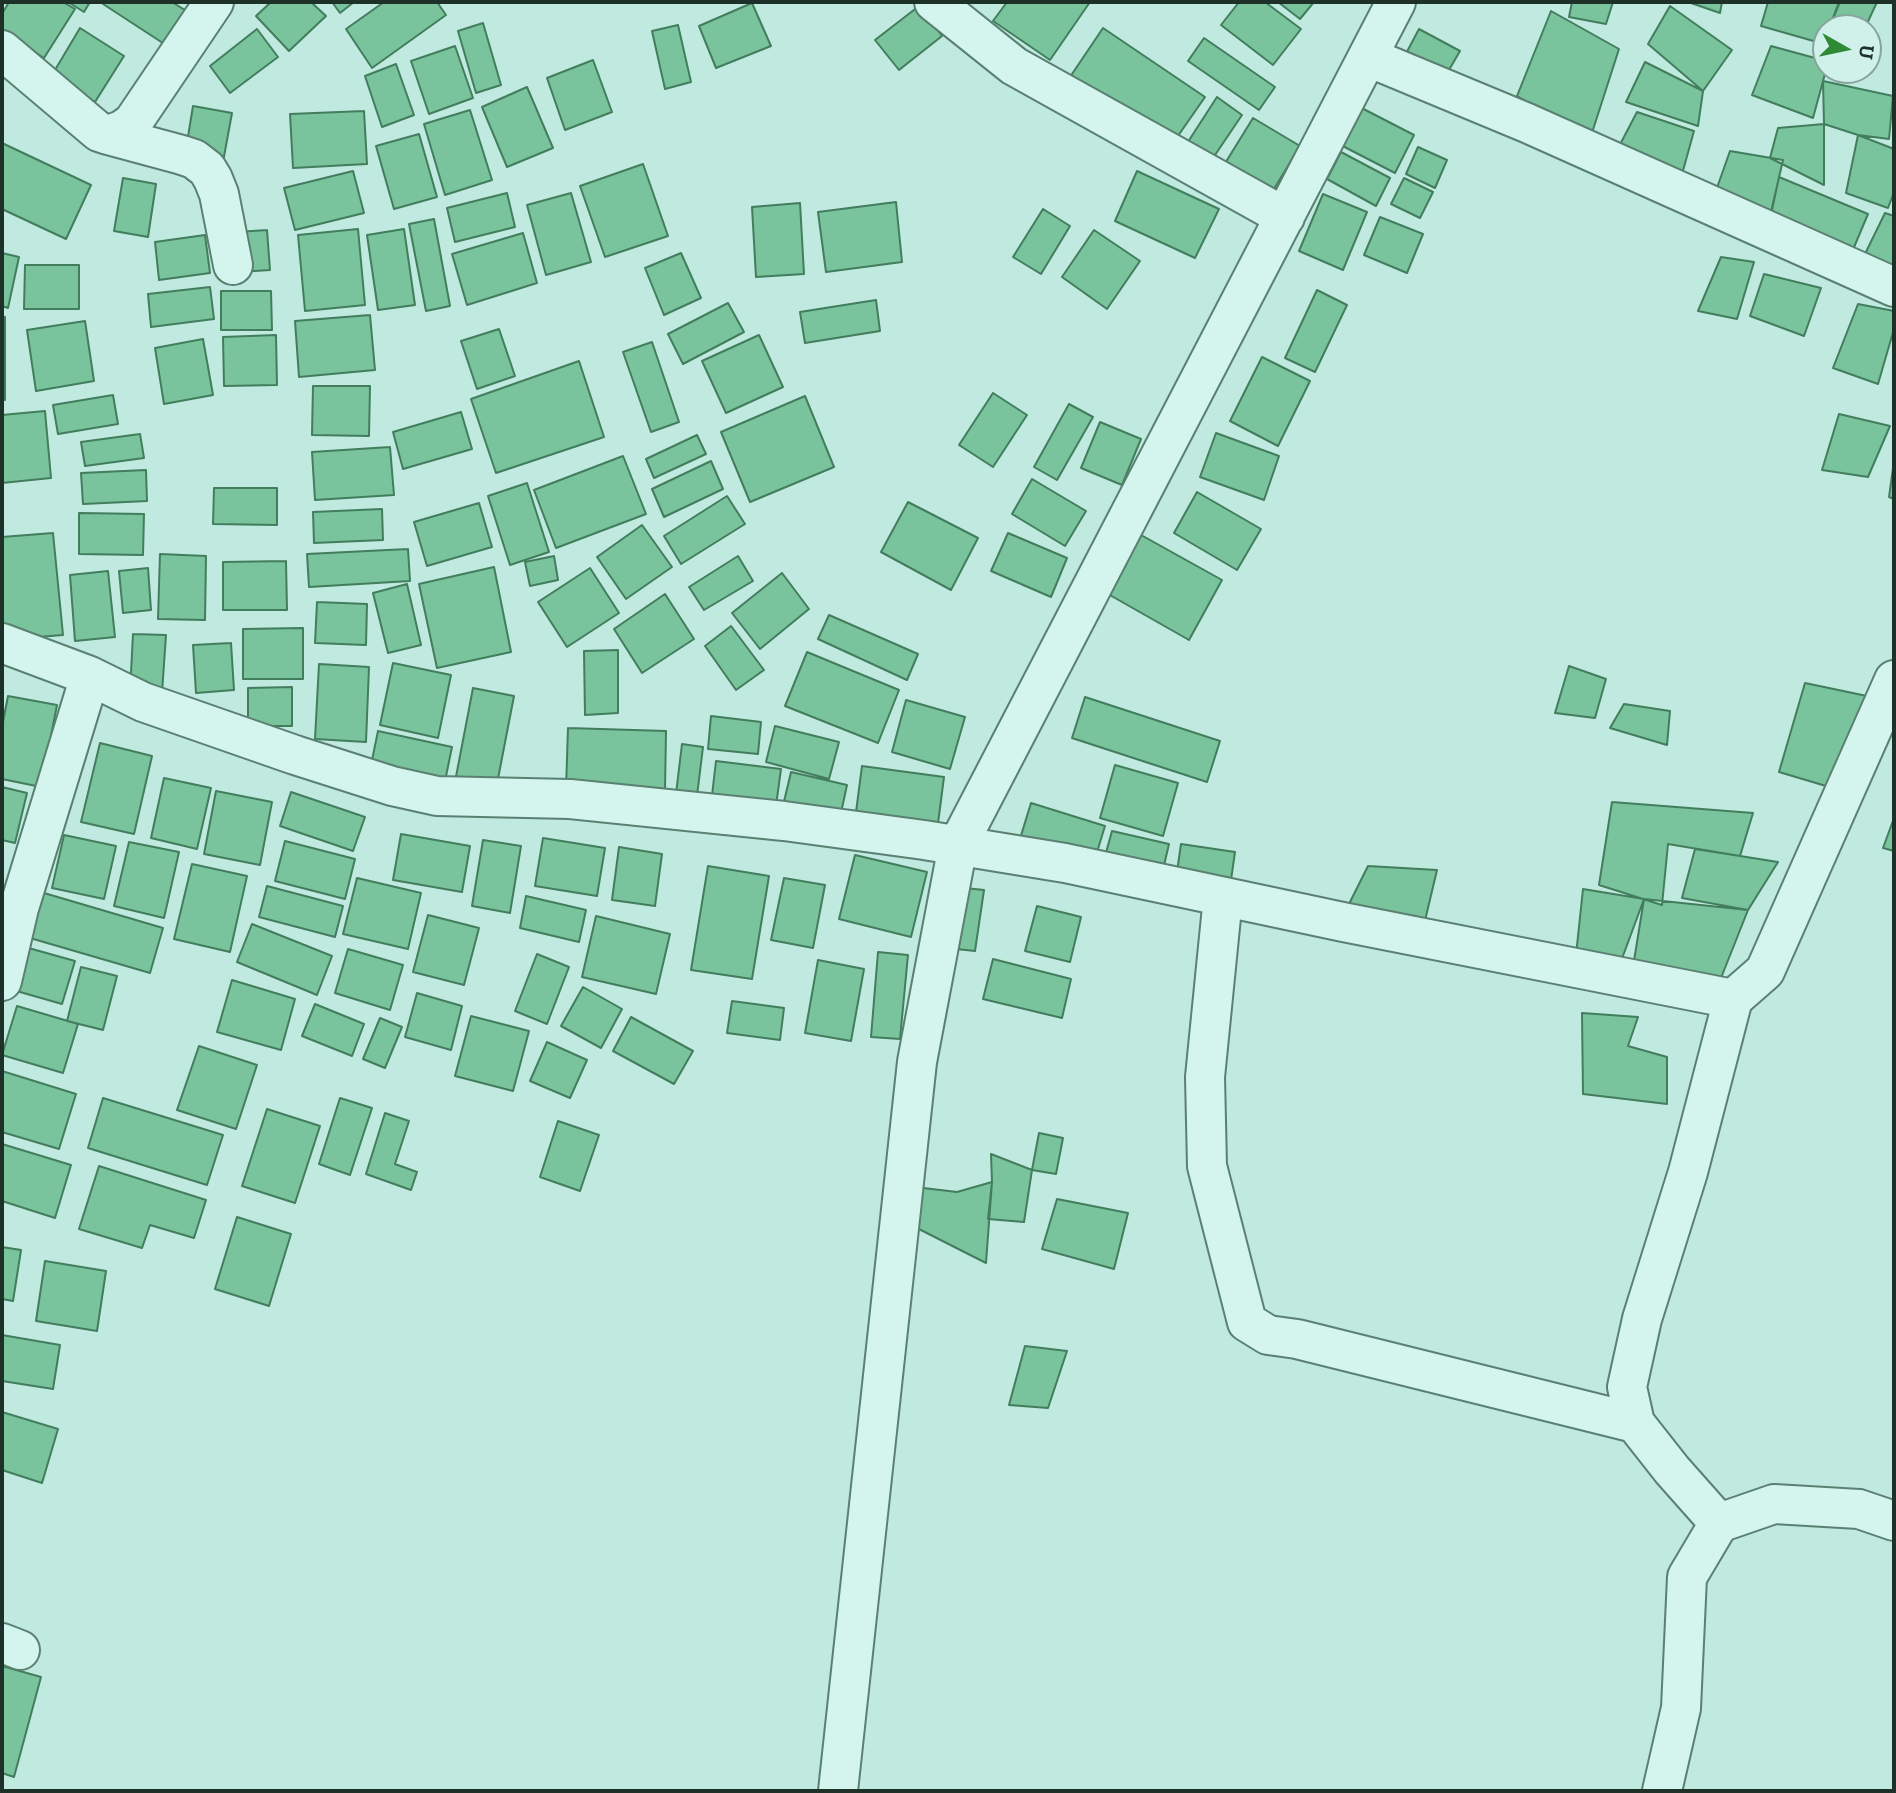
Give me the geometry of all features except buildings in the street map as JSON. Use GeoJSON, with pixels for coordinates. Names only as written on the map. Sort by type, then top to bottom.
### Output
{"type":"FeatureCollection","features":[{"type":"Feature","properties":{"kind":"street"},"geometry":{"type":"LineString","coordinates":[[108,135],[133,122],[214,2]]}},
{"type":"Feature","properties":{"kind":"street"},"geometry":{"type":"LineString","coordinates":[[934,2],[1014,66],[1285,217]]}},
{"type":"Feature","properties":{"kind":"street"},"geometry":{"type":"LineString","coordinates":[[838,1791],[918,1062],[958,845],[1396,2]]}},
{"type":"Feature","properties":{"kind":"street"},"geometry":{"type":"LineString","coordinates":[[2,50],[99,132],[194,159],[206,169],[219,194],[233,265]]}},
{"type":"Feature","properties":{"kind":"street"},"geometry":{"type":"LineString","coordinates":[[1368,57],[1527,123],[1894,287]]}},
{"type":"Feature","properties":{"kind":"street"},"geometry":{"type":"LineString","coordinates":[[2,643],[90,676],[143,702],[392,786],[437,796],[570,799],[784,821],[958,845],[1065,863],[1733,999]]}},
{"type":"Feature","properties":{"kind":"street"},"geometry":{"type":"LineString","coordinates":[[2,981],[19,908],[90,676]]}},
{"type":"Feature","properties":{"kind":"street"},"geometry":{"type":"LineString","coordinates":[[1719,1523],[1635,1423],[1627,1387],[1642,1319],[1688,1172],[1733,999],[1765,971],[1894,680]]}},
{"type":"Feature","properties":{"kind":"street"},"geometry":{"type":"LineString","coordinates":[[1223,897],[1205,1077],[1207,1166],[1247,1322],[1268,1335],[1297,1339],[1635,1423]]}},
{"type":"Feature","properties":{"kind":"street"},"geometry":{"type":"LineString","coordinates":[[1662,1791],[1681,1708],[1688,1577],[1719,1523],[1774,1504],[1859,1509],[1894,1521]]}}]}
